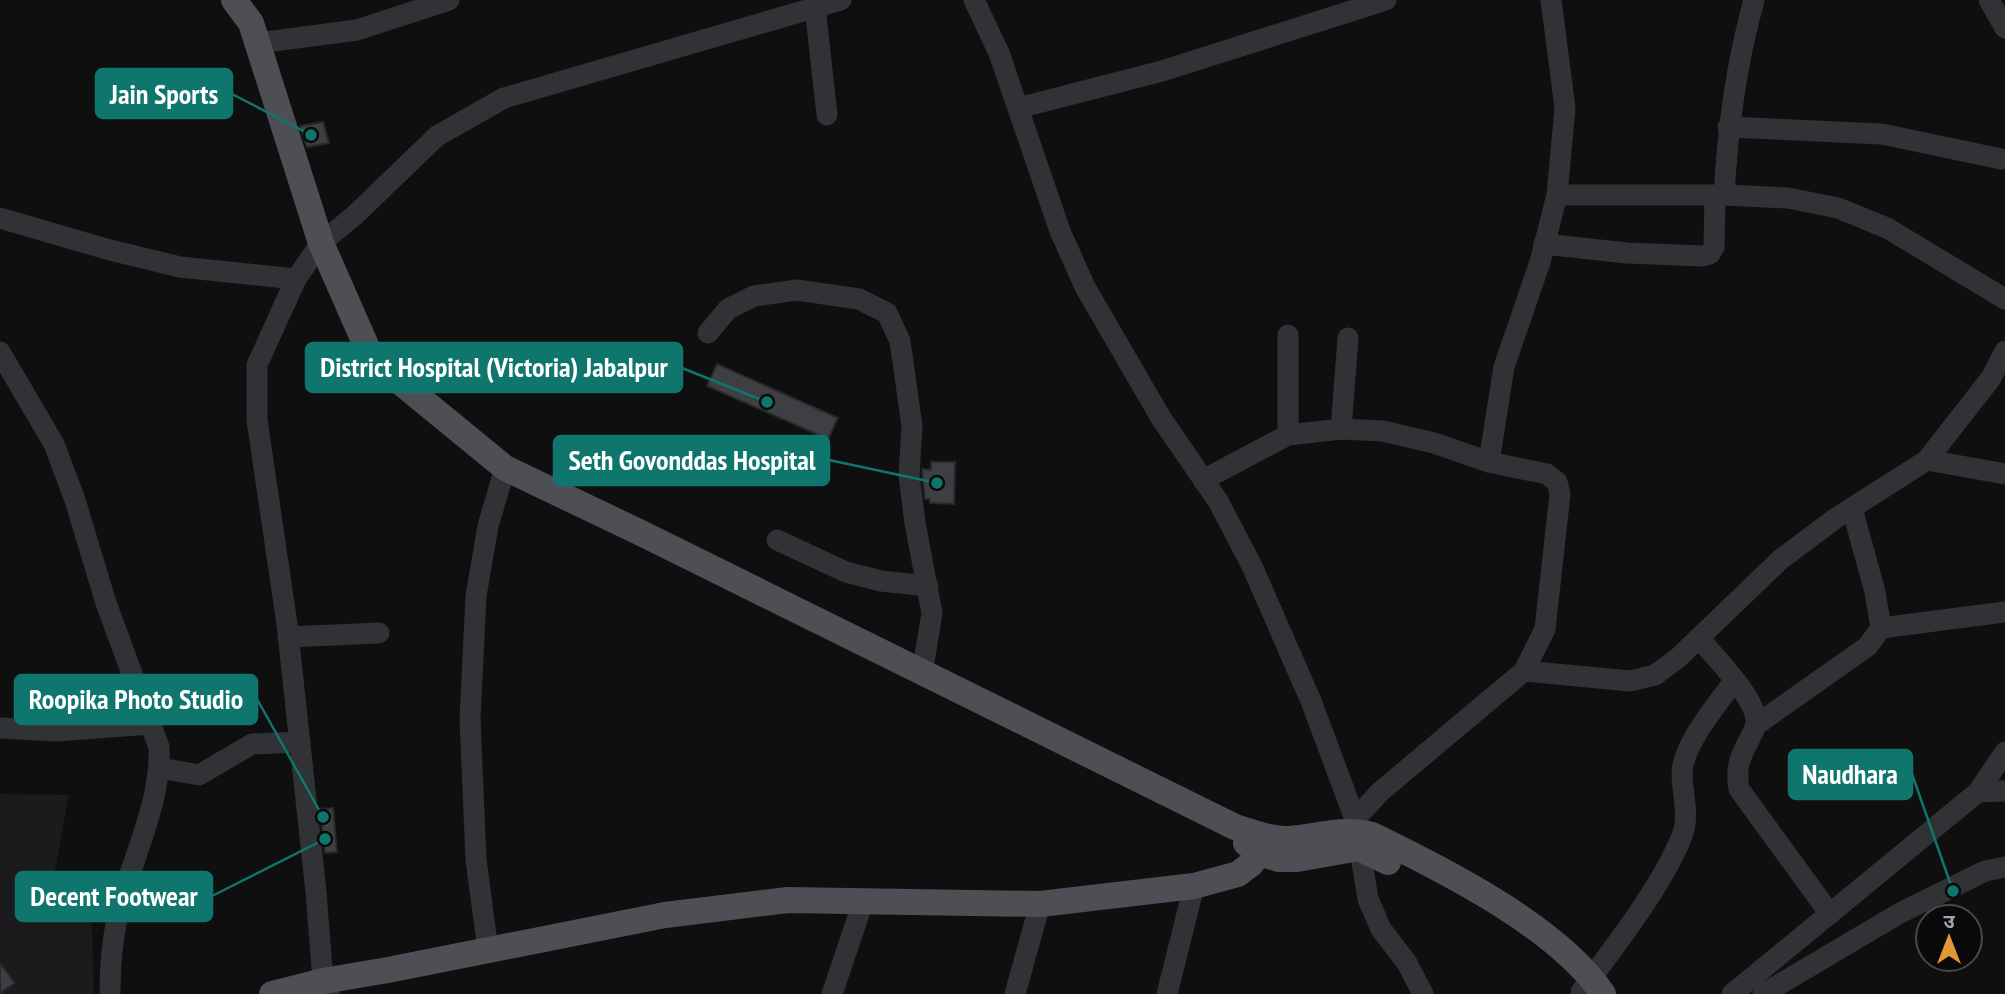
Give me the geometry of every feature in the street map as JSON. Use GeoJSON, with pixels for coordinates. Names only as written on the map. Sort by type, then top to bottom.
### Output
{"type":"FeatureCollection","features":[{"type":"Feature","properties":{"kind":"main road"},"geometry":{"type":"LineString","coordinates":[[234,0],[251,23],[321,243],[372,359],[505,468],[1235,827],[1244,841],[1264,846],[1279,859],[1297,859],[1357,833],[1417,877],[1502,926],[1589,989]]}},
{"type":"Feature","properties":{"kind":"main road"},"geometry":{"type":"LineString","coordinates":[[272,994],[326,988],[488,950],[665,915],[788,900],[864,899],[1041,904],[1194,886],[1238,874],[1251,864],[1264,846]]}},
{"type":"Feature","properties":{"kind":"street"},"geometry":{"type":"LineString","coordinates":[[258,43],[357,30],[419,5],[449,0]]}},
{"type":"Feature","properties":{"kind":"street"},"geometry":{"type":"LineString","coordinates":[[326,988],[288,637],[257,420],[257,365],[296,279],[321,243],[355,215],[437,136],[504,98],[841,0]]}},
{"type":"Feature","properties":{"kind":"street"},"geometry":{"type":"LineString","coordinates":[[974,0],[999,53],[1060,231],[1085,287],[1161,418],[1218,501],[1252,566],[1311,701],[1357,833],[1368,899],[1381,929],[1408,963],[1423,994]]}},
{"type":"Feature","properties":{"kind":"street"},"geometry":{"type":"LineString","coordinates":[[1018,108],[1162,71],[1385,0]]}},
{"type":"Feature","properties":{"kind":"street"},"geometry":{"type":"LineString","coordinates":[[1489,462],[1504,368],[1557,195],[1564,108],[1551,0]]}},
{"type":"Feature","properties":{"kind":"street"},"geometry":{"type":"LineString","coordinates":[[1544,244],[1628,253],[1703,257],[1710,254],[1714,247],[1728,127],[1744,38],[1754,0]]}},
{"type":"Feature","properties":{"kind":"street"},"geometry":{"type":"LineString","coordinates":[[1989,0],[2005,28]]}},
{"type":"Feature","properties":{"kind":"street"},"geometry":{"type":"LineString","coordinates":[[815,7],[827,115]]}},
{"type":"Feature","properties":{"kind":"street"},"geometry":{"type":"LineString","coordinates":[[1728,127],[1882,134],[2001,159]]}},
{"type":"Feature","properties":{"kind":"street"},"geometry":{"type":"LineString","coordinates":[[1557,195],[1720,195],[1788,198],[1838,208],[1887,229],[2005,299]]}},
{"type":"Feature","properties":{"kind":"street"},"geometry":{"type":"LineString","coordinates":[[0,219],[180,267],[296,279]]}},
{"type":"Feature","properties":{"kind":"street"},"geometry":{"type":"LineString","coordinates":[[708,333],[728,309],[754,296],[797,290],[859,299],[887,313],[900,341],[912,426],[909,475],[932,613],[922,674]]}},
{"type":"Feature","properties":{"kind":"street"},"geometry":{"type":"LineString","coordinates":[[1288,335],[1288,435]]}},
{"type":"Feature","properties":{"kind":"street"},"geometry":{"type":"LineString","coordinates":[[1341,429],[1348,338]]}},
{"type":"Feature","properties":{"kind":"street"},"geometry":{"type":"LineString","coordinates":[[1524,671],[1630,681],[1655,675],[1678,658],[1781,559],[1852,508],[1927,460],[1991,378],[2005,351]]}},
{"type":"Feature","properties":{"kind":"street"},"geometry":{"type":"LineString","coordinates":[[0,352],[54,444],[75,500],[106,603],[159,747],[160,768],[154,799],[110,951],[110,994]]}},
{"type":"Feature","properties":{"kind":"street"},"geometry":{"type":"LineString","coordinates":[[1203,480],[1288,435],[1341,429],[1383,431],[1434,443],[1489,462],[1547,474],[1557,482],[1560,494],[1545,629],[1524,671],[1380,792],[1357,833]]}},
{"type":"Feature","properties":{"kind":"street"},"geometry":{"type":"LineString","coordinates":[[1927,460],[2005,474]]}},
{"type":"Feature","properties":{"kind":"street"},"geometry":{"type":"LineString","coordinates":[[488,950],[476,860],[470,719],[476,596],[488,526],[505,468]]}},
{"type":"Feature","properties":{"kind":"street"},"geometry":{"type":"LineString","coordinates":[[1830,914],[1740,789],[1736,774],[1741,755],[1756,725],[1868,646],[1881,628],[1875,592],[1852,508]]}},
{"type":"Feature","properties":{"kind":"street"},"geometry":{"type":"LineString","coordinates":[[777,540],[846,572],[881,581],[928,586]]}},
{"type":"Feature","properties":{"kind":"street"},"geometry":{"type":"LineString","coordinates":[[1881,628],[2005,612]]}},
{"type":"Feature","properties":{"kind":"street"},"geometry":{"type":"LineString","coordinates":[[288,637],[379,634]]}},
{"type":"Feature","properties":{"kind":"street"},"geometry":{"type":"LineString","coordinates":[[1699,638],[1755,712],[1756,725]]}},
{"type":"Feature","properties":{"kind":"street"},"geometry":{"type":"LineString","coordinates":[[1589,989],[1665,869],[1683,834],[1686,811],[1682,771],[1688,749],[1734,681]]}},
{"type":"Feature","properties":{"kind":"street"},"geometry":{"type":"LineString","coordinates":[[0,728],[56,731],[151,724]]}},
{"type":"Feature","properties":{"kind":"street"},"geometry":{"type":"LineString","coordinates":[[160,768],[199,775],[252,744],[300,742]]}},
{"type":"Feature","properties":{"kind":"street"},"geometry":{"type":"LineString","coordinates":[[1732,994],[1978,792],[2005,752]]}},
{"type":"Feature","properties":{"kind":"street"},"geometry":{"type":"LineString","coordinates":[[1978,792],[2005,791]]}},
{"type":"Feature","properties":{"kind":"street"},"geometry":{"type":"LineString","coordinates":[[1763,994],[1900,913],[1985,871],[2005,867]]}},
{"type":"Feature","properties":{"kind":"street"},"geometry":{"type":"LineString","coordinates":[[1167,994],[1194,886]]}},
{"type":"Feature","properties":{"kind":"street"},"geometry":{"type":"LineString","coordinates":[[832,994],[864,899]]}},
{"type":"Feature","properties":{"kind":"street"},"geometry":{"type":"LineString","coordinates":[[1015,994],[1041,904]]}},
{"type":"Feature","properties":{"kind":"shaded area"},"geometry":{"type":"Polygon","coordinates":[[[0,794],[69,795],[52,886],[92,924],[94,994],[0,994],[0,794]]]}},
{"type":"Feature","properties":{"kind":"building"},"geometry":{"type":"Polygon","coordinates":[[[323,122],[329,143],[307,147],[300,126],[323,122]]]}},
{"type":"Feature","properties":{"kind":"building"},"geometry":{"type":"Polygon","coordinates":[[[717,364],[838,418],[828,439],[707,386],[717,364]]]}},
{"type":"Feature","properties":{"kind":"building"},"geometry":{"type":"Polygon","coordinates":[[[931,462],[955,462],[954,504],[930,503],[930,499],[925,499],[922,469],[931,470],[931,462]]]}},
{"type":"Feature","properties":{"kind":"building"},"geometry":{"type":"Polygon","coordinates":[[[333,808],[337,852],[325,853],[320,809],[333,808]]]}},
{"type":"Feature","properties":{"kind":"building"},"geometry":{"type":"Polygon","coordinates":[[[0,963],[15,983],[0,993],[0,963]]]}},
{"type":"Feature","properties":{"kind":"place","name":"Jain Sports"},"geometry":{"type":"Point","coordinates":[311,135]}},
{"type":"Feature","properties":{"kind":"place","name":"District Hospital (Victoria) Jabalpur"},"geometry":{"type":"Point","coordinates":[767,402]}},
{"type":"Feature","properties":{"kind":"place","name":"Seth Govonddas Hospital"},"geometry":{"type":"Point","coordinates":[937,483]}},
{"type":"Feature","properties":{"kind":"place","name":"Roopika Photo Studio"},"geometry":{"type":"Point","coordinates":[323,817]}},
{"type":"Feature","properties":{"kind":"place","name":"Decent Footwear"},"geometry":{"type":"Point","coordinates":[325,839]}},
{"type":"Feature","properties":{"kind":"place","name":"Naudhara"},"geometry":{"type":"Point","coordinates":[1953,891]}}]}
